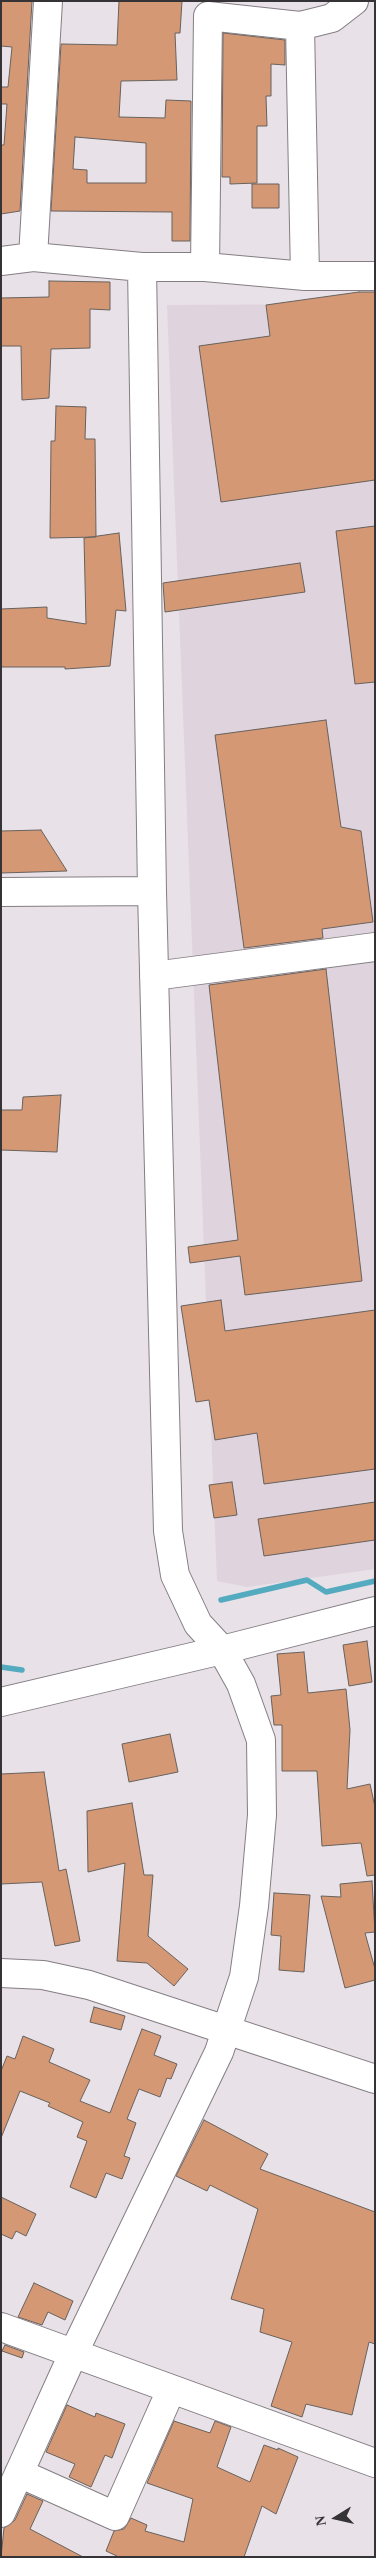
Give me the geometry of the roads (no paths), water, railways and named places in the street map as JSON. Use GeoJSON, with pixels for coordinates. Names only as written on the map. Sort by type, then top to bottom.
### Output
{"type":"FeatureCollection","features":[{"type":"Feature","properties":{"kind":"street"},"geometry":{"type":"LineString","coordinates":[[33,257],[48,1]]}},
{"type":"Feature","properties":{"kind":"street"},"geometry":{"type":"LineString","coordinates":[[205,267],[209,9],[300,26],[332,18],[354,1]]}},
{"type":"Feature","properties":{"kind":"street"},"geometry":{"type":"LineString","coordinates":[[300,26],[304,276]]}},
{"type":"Feature","properties":{"kind":"street"},"geometry":{"type":"LineString","coordinates":[[1,261],[33,257],[142,267],[205,267],[304,276],[375,276]]}},
{"type":"Feature","properties":{"kind":"street"},"geometry":{"type":"LineString","coordinates":[[1,2513],[74,2352],[219,2052],[244,1978],[254,1906],[262,1816],[261,1740],[241,1684],[222,1650],[198,1624],[175,1575],[168,1531],[152,891],[142,267]]}},
{"type":"Feature","properties":{"kind":"street"},"geometry":{"type":"LineString","coordinates":[[1,892],[152,891]]}},
{"type":"Feature","properties":{"kind":"street"},"geometry":{"type":"LineString","coordinates":[[154,976],[375,947]]}},
{"type":"Feature","properties":{"kind":"street"},"geometry":{"type":"LineString","coordinates":[[1,1702],[222,1650],[375,1611]]}},
{"type":"Feature","properties":{"kind":"street"},"geometry":{"type":"LineString","coordinates":[[1,1973],[43,1975],[89,1984],[227,2029],[252,2040],[375,2079]]}},
{"type":"Feature","properties":{"kind":"street"},"geometry":{"type":"LineString","coordinates":[[2,2329],[74,2352],[171,2390],[375,2463]]}},
{"type":"Feature","properties":{"kind":"street"},"geometry":{"type":"LineString","coordinates":[[19,2473],[116,2516],[171,2390]]}},
{"type":"Feature","properties":{"kind":"waterway"},"geometry":{"type":"LineString","coordinates":[[221,1600],[307,1580],[326,1592],[375,1581]]}},
{"type":"Feature","properties":{"kind":"waterway"},"geometry":{"type":"LineString","coordinates":[[1,1667],[22,1670]]}}]}
